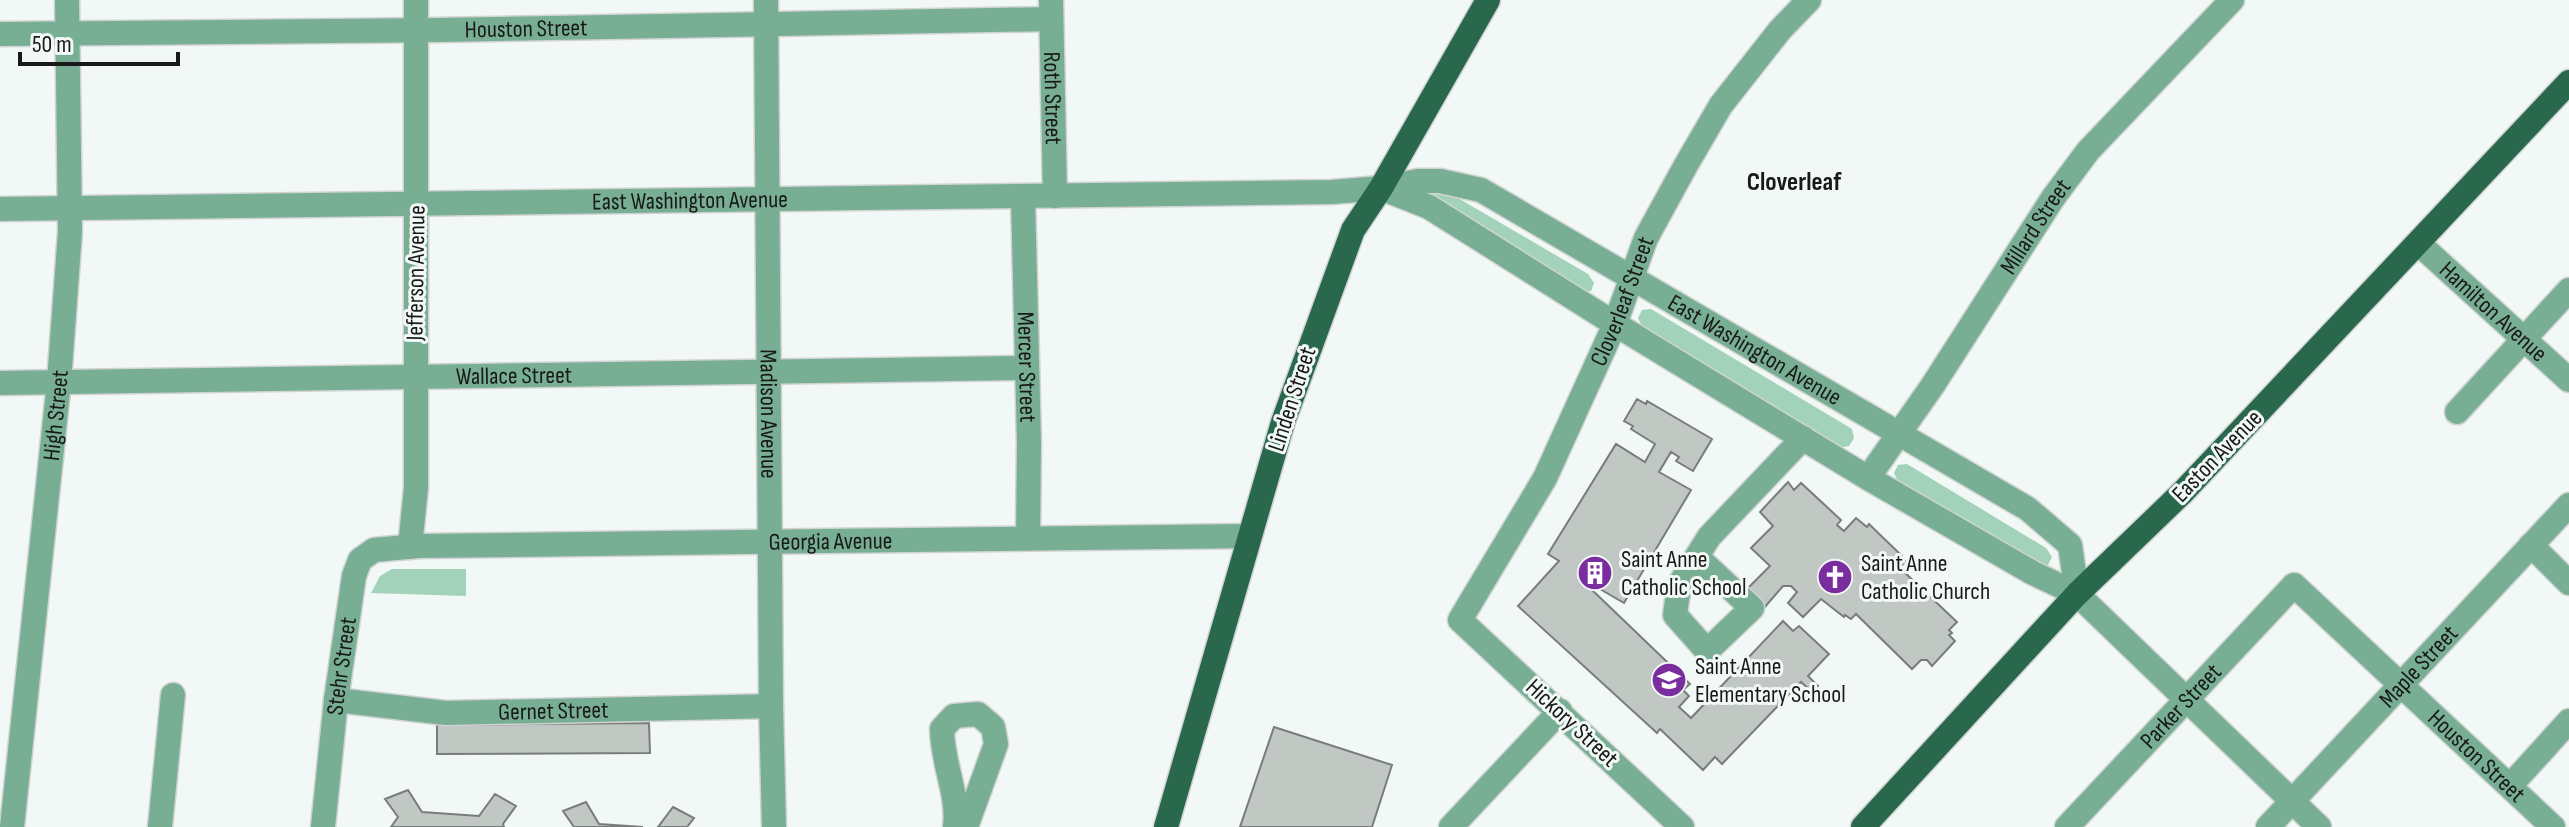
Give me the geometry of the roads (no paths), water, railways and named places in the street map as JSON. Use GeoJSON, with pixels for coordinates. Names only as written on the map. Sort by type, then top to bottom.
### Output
{"type":"FeatureCollection","features":[{"type":"Feature","properties":{"kind":"main road","name":"Linden Street"},"geometry":{"type":"LineString","coordinates":[[1166,827],[1283,422],[1353,230],[1381,188],[1488,0]]}},
{"type":"Feature","properties":{"kind":"main road","name":"Easton Avenue"},"geometry":{"type":"LineString","coordinates":[[1863,827],[2077,594],[2183,492],[2569,82]]}},
{"type":"Feature","properties":{"kind":"street","name":"High Street"},"geometry":{"type":"LineString","coordinates":[[12,827],[59,382],[72,208],[67,0]]}},
{"type":"Feature","properties":{"kind":"street","name":"Jefferson Avenue"},"geometry":{"type":"LineString","coordinates":[[410,547],[416,488],[416,0]]}},
{"type":"Feature","properties":{"kind":"street","name":"Cloverleaf Street"},"geometry":{"type":"LineString","coordinates":[[1460,620],[1545,478],[1615,324],[1646,238],[1721,105],[1780,30],[1809,0]]}},
{"type":"Feature","properties":{"kind":"street","name":"Millard Street"},"geometry":{"type":"LineString","coordinates":[[1868,478],[1933,385],[2053,198],[2088,151],[2232,0]]}},
{"type":"Feature","properties":{"kind":"street","name":"Houston Street"},"geometry":{"type":"LineString","coordinates":[[0,34],[416,30],[766,12],[1051,10]]}},
{"type":"Feature","properties":{"kind":"street","name":"Roth Street"},"geometry":{"type":"LineString","coordinates":[[1051,10],[1055,196]]}},
{"type":"Feature","properties":{"kind":"street","name":"Madison Avenue"},"geometry":{"type":"LineString","coordinates":[[766,12],[774,827]]}},
{"type":"Feature","properties":{"kind":"street","name":"East Washington Avenue"},"geometry":{"type":"LineString","coordinates":[[0,209],[1317,192],[1440,181],[1481,190],[2028,509],[2070,545],[2077,594]]}},
{"type":"Feature","properties":{"kind":"street","name":"East Washington Avenue"},"geometry":{"type":"LineString","coordinates":[[1381,188],[1429,207],[1868,478],[2033,573],[2077,594],[2319,827]]}},
{"type":"Feature","properties":{"kind":"street","name":"Mercer Street"},"geometry":{"type":"LineString","coordinates":[[1023,197],[1028,538]]}},
{"type":"Feature","properties":{"kind":"street","name":"Hamilton Avenue"},"geometry":{"type":"LineString","coordinates":[[2418,243],[2569,380]]}},
{"type":"Feature","properties":{"kind":"street"},"geometry":{"type":"LineString","coordinates":[[2457,412],[2569,290]]}},
{"type":"Feature","properties":{"kind":"street","name":"Wallace Street"},"geometry":{"type":"LineString","coordinates":[[0,383],[1026,368]]}},
{"type":"Feature","properties":{"kind":"street"},"geometry":{"type":"LineString","coordinates":[[1697,557],[1709,537],[1803,438]]}},
{"type":"Feature","properties":{"kind":"street","name":"Maple Street"},"geometry":{"type":"LineString","coordinates":[[2268,827],[2569,505]]}},
{"type":"Feature","properties":{"kind":"street","name":"Georgia Avenue"},"geometry":{"type":"LineString","coordinates":[[410,547],[1249,536]]}},
{"type":"Feature","properties":{"kind":"street"},"geometry":{"type":"LineString","coordinates":[[2531,545],[2569,583]]}},
{"type":"Feature","properties":{"kind":"street","name":"Stehr Street"},"geometry":{"type":"LineString","coordinates":[[323,827],[349,599],[360,560],[374,550],[410,547]]}},
{"type":"Feature","properties":{"kind":"street","name":"Houston Street"},"geometry":{"type":"LineString","coordinates":[[2294,585],[2553,827]]}},
{"type":"Feature","properties":{"kind":"street","name":"Parker Street"},"geometry":{"type":"LineString","coordinates":[[2081,822],[2294,585]]}},
{"type":"Feature","properties":{"kind":"street","name":"Hickory Street"},"geometry":{"type":"LineString","coordinates":[[1460,620],[1560,711],[1670,823]]}},
{"type":"Feature","properties":{"kind":"street"},"geometry":{"type":"LineString","coordinates":[[160,827],[173,695]]}},
{"type":"Feature","properties":{"kind":"street","name":"Gernet Street"},"geometry":{"type":"LineString","coordinates":[[336,700],[446,713],[771,706]]}},
{"type":"Feature","properties":{"kind":"street"},"geometry":{"type":"LineString","coordinates":[[1451,827],[1560,711]]}},
{"type":"Feature","properties":{"kind":"street"},"geometry":{"type":"LineString","coordinates":[[955,827],[957,810],[942,752],[942,729],[954,716],[978,714],[993,727],[996,744],[966,827]]}},
{"type":"Feature","properties":{"kind":"street"},"geometry":{"type":"LineString","coordinates":[[2510,786],[2569,721]]}},
{"type":"Feature","properties":{"kind":"place","name":"Saint Anne Catholic School"},"geometry":{"type":"Point","coordinates":[1595,573]}},
{"type":"Feature","properties":{"kind":"place","name":"Saint Anne Catholic Church"},"geometry":{"type":"Point","coordinates":[1835,577]}},
{"type":"Feature","properties":{"kind":"place","name":"Saint Anne Elementary School"},"geometry":{"type":"Point","coordinates":[1669,680]}},
{"type":"Feature","properties":{"kind":"district","name":"Cloverleaf"},"geometry":{"type":"Point","coordinates":[1794,182]}}]}
